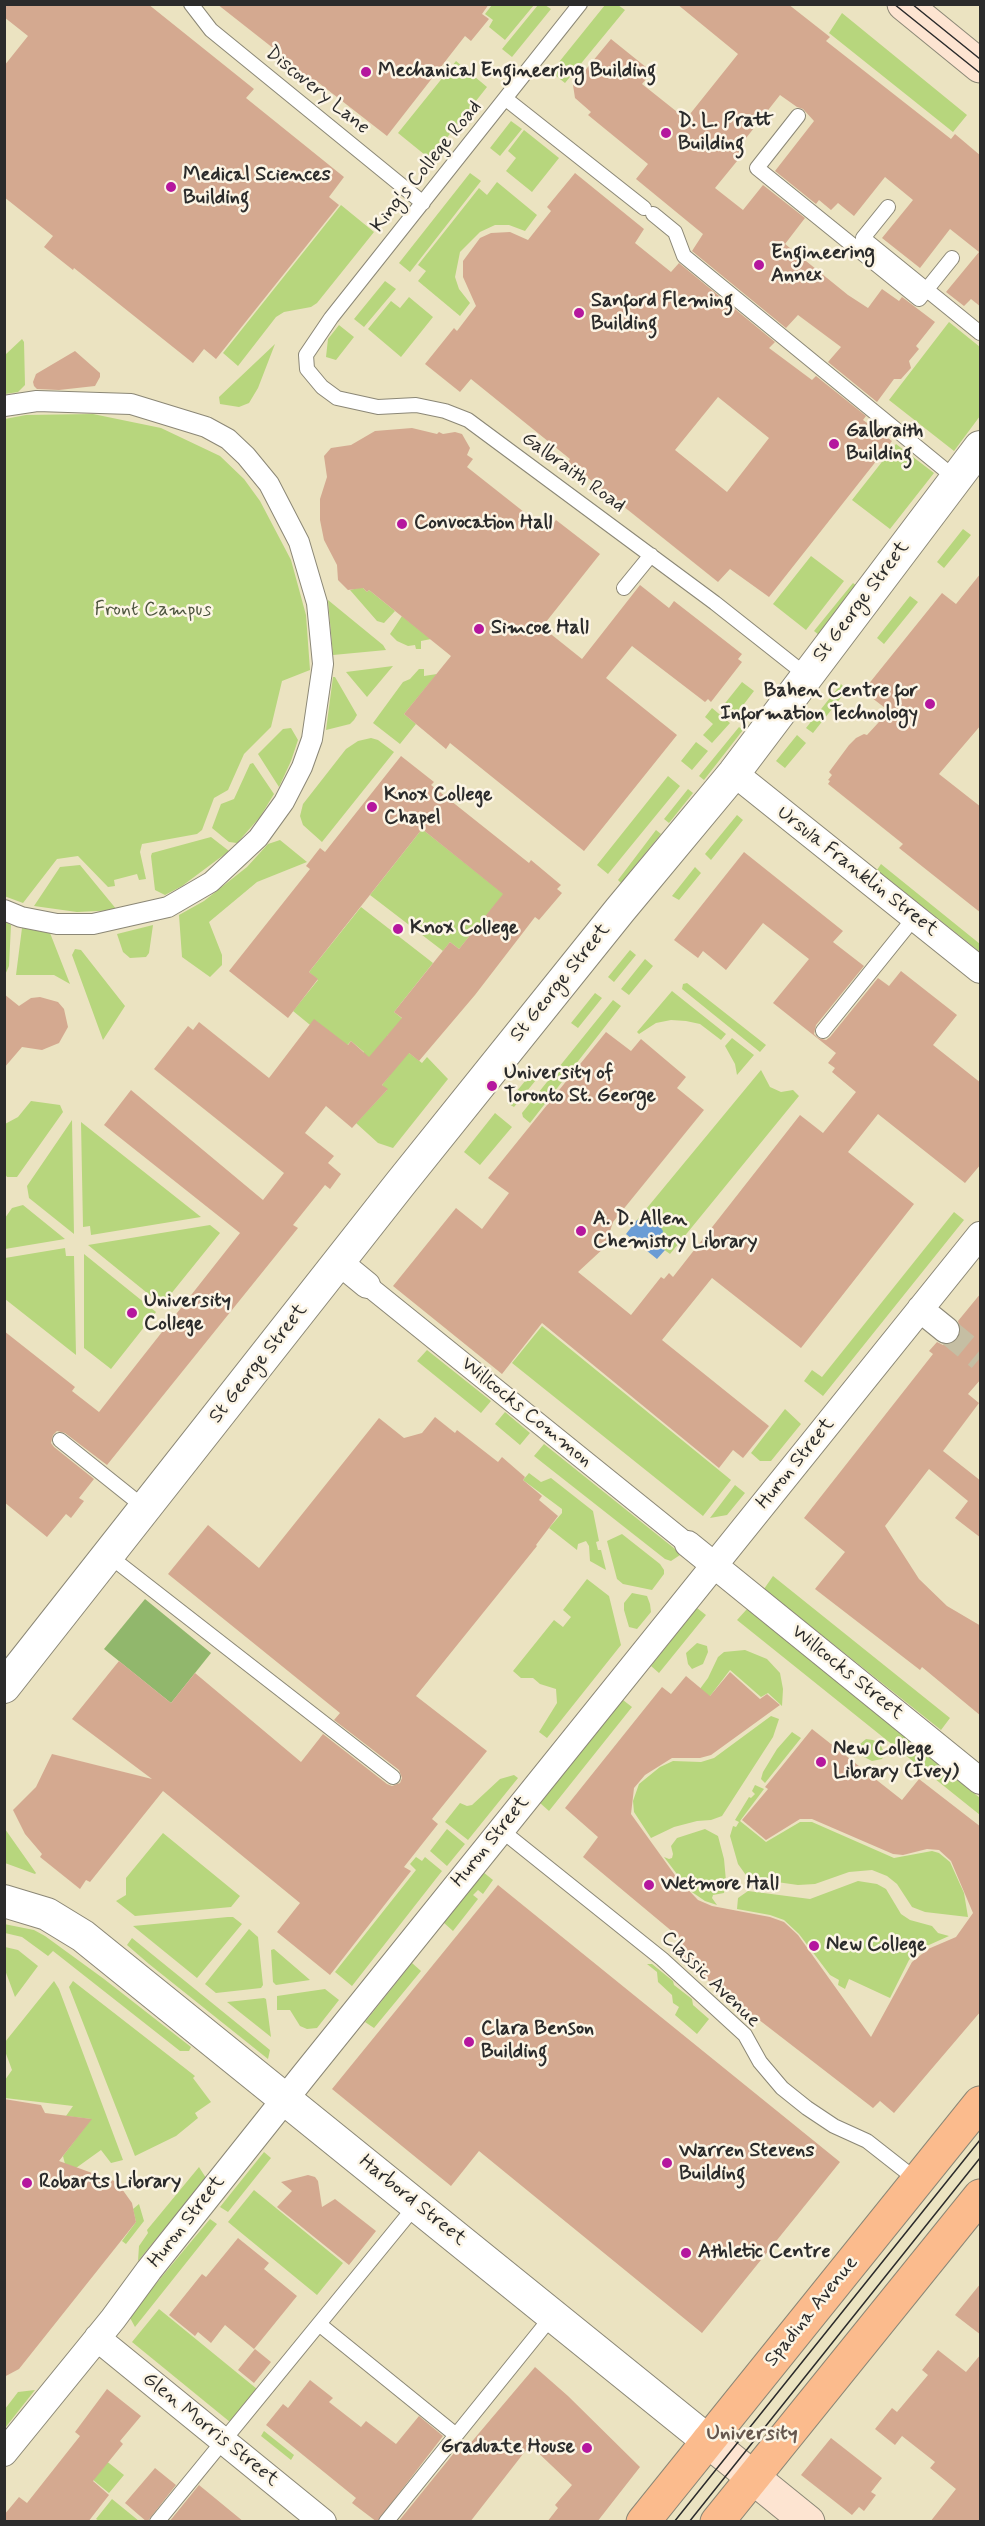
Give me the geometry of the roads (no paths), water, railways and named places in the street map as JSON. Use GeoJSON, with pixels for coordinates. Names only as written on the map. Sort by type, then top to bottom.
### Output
{"type":"FeatureCollection","features":[{"type":"Feature","properties":{"kind":"main road"},"geometry":{"type":"LineString","coordinates":[[904,4],[976,57]]}},
{"type":"Feature","properties":{"kind":"main road","name":"Spadina Avenue"},"geometry":{"type":"LineString","coordinates":[[644,2522],[981,2103]]}},
{"type":"Feature","properties":{"kind":"main road"},"geometry":{"type":"LineString","coordinates":[[717,2522],[981,2196]]}},
{"type":"Feature","properties":{"kind":"main road","name":"Harbord Street"},"geometry":{"type":"LineString","coordinates":[[708,2441],[808,2522]]}},
{"type":"Feature","properties":{"kind":"street"},"geometry":{"type":"LineString","coordinates":[[4,406],[37,401],[131,404],[206,427],[228,439],[246,456],[269,484],[299,542],[317,603],[323,664],[312,739],[302,767],[284,802],[258,838],[211,882],[168,907],[93,924],[57,924],[21,917],[4,910]]}},
{"type":"Feature","properties":{"kind":"street","name":"St George Street"},"geometry":{"type":"LineString","coordinates":[[4,1687],[620,910],[734,773],[955,478],[981,447]]}},
{"type":"Feature","properties":{"kind":"street","name":"Ursula Franklin Street"},"geometry":{"type":"LineString","coordinates":[[734,773],[981,970]]}},
{"type":"Feature","properties":{"kind":"street","name":"Huron Street"},"geometry":{"type":"LineString","coordinates":[[4,2453],[98,2338],[286,2098],[981,1235]]}},
{"type":"Feature","properties":{"kind":"street","name":"Willcocks Common"},"geometry":{"type":"LineString","coordinates":[[339,1262],[714,1565]]}},
{"type":"Feature","properties":{"kind":"street"},"geometry":{"type":"LineString","coordinates":[[920,1310],[946,1330]]}},
{"type":"Feature","properties":{"kind":"street","name":"Willcocks Street"},"geometry":{"type":"LineString","coordinates":[[714,1565],[981,1781]]}},
{"type":"Feature","properties":{"kind":"street","name":"Harbord Street"},"geometry":{"type":"LineString","coordinates":[[4,1901],[46,1914],[83,1936],[708,2441]]}},
{"type":"Feature","properties":{"kind":"street","name":"Glen Morris Street"},"geometry":{"type":"LineString","coordinates":[[98,2338],[323,2522]]}},
{"type":"Feature","properties":{"kind":"lane","name":"Discovery Lane"},"geometry":{"type":"LineString","coordinates":[[191,4],[211,30],[423,203]]}},
{"type":"Feature","properties":{"kind":"lane","name":"King's College Road"},"geometry":{"type":"LineString","coordinates":[[306,355],[331,318],[506,99],[574,7]]}},
{"type":"Feature","properties":{"kind":"lane"},"geometry":{"type":"LineString","coordinates":[[506,99],[675,232],[684,256],[955,478]]}},
{"type":"Feature","properties":{"kind":"lane"},"geometry":{"type":"LineString","coordinates":[[798,116],[757,168],[919,299],[952,258]]}},
{"type":"Feature","properties":{"kind":"lane"},"geometry":{"type":"LineString","coordinates":[[888,207],[863,238],[981,333]]}},
{"type":"Feature","properties":{"kind":"lane","name":"Galbraith Road"},"geometry":{"type":"LineString","coordinates":[[306,355],[307,369],[322,387],[337,398],[378,407],[416,405],[445,411],[468,420],[651,555],[806,675]]}},
{"type":"Feature","properties":{"kind":"lane"},"geometry":{"type":"LineString","coordinates":[[624,588],[651,555]]}},
{"type":"Feature","properties":{"kind":"lane"},"geometry":{"type":"LineString","coordinates":[[823,1031],[914,918]]}},
{"type":"Feature","properties":{"kind":"lane"},"geometry":{"type":"LineString","coordinates":[[60,1440],[145,1508]]}},
{"type":"Feature","properties":{"kind":"lane"},"geometry":{"type":"LineString","coordinates":[[108,1555],[393,1777]]}},
{"type":"Feature","properties":{"kind":"lane","name":"Classic Avenue"},"geometry":{"type":"LineString","coordinates":[[501,1830],[662,1959],[745,2035],[760,2062],[782,2088],[834,2126],[867,2141],[918,2181]]}},
{"type":"Feature","properties":{"kind":"lane"},"geometry":{"type":"LineString","coordinates":[[157,2522],[417,2204]]}},
{"type":"Feature","properties":{"kind":"lane"},"geometry":{"type":"LineString","coordinates":[[386,2522],[553,2315]]}},
{"type":"Feature","properties":{"kind":"lane"},"geometry":{"type":"LineString","coordinates":[[319,2324],[456,2435]]}},
{"type":"Feature","properties":{"kind":"water"},"geometry":{"type":"Polygon","coordinates":[[[647,1219],[657,1222],[663,1231],[659,1245],[665,1250],[657,1259],[626,1234],[637,1220],[647,1219]]]}},
{"type":"Feature","properties":{"kind":"tunnel"},"geometry":{"type":"LineString","coordinates":[[946,1330],[980,1358]]}},
{"type":"Feature","properties":{"kind":"tram line"},"geometry":{"type":"LineString","coordinates":[[894,4],[980,73]]}},
{"type":"Feature","properties":{"kind":"tram line"},"geometry":{"type":"LineString","coordinates":[[912,4],[980,59]]}},
{"type":"Feature","properties":{"kind":"tram line"},"geometry":{"type":"LineString","coordinates":[[674,2522],[980,2140]]}},
{"type":"Feature","properties":{"kind":"tram line"},"geometry":{"type":"LineString","coordinates":[[689,2522],[980,2158]]}},
{"type":"Feature","properties":{"kind":"place","name":"Mechanical Engineering Building"},"geometry":{"type":"Point","coordinates":[366,72]}},
{"type":"Feature","properties":{"kind":"place","name":"D. L. Pratt Building"},"geometry":{"type":"Point","coordinates":[666,133]}},
{"type":"Feature","properties":{"kind":"place","name":"Medical Sciences Building"},"geometry":{"type":"Point","coordinates":[171,187]}},
{"type":"Feature","properties":{"kind":"place","name":"Engineering Annex"},"geometry":{"type":"Point","coordinates":[759,265]}},
{"type":"Feature","properties":{"kind":"place","name":"Sanford Fleming Building"},"geometry":{"type":"Point","coordinates":[579,313]}},
{"type":"Feature","properties":{"kind":"place","name":"Galbraith Building"},"geometry":{"type":"Point","coordinates":[834,444]}},
{"type":"Feature","properties":{"kind":"place","name":"Convocation Hall"},"geometry":{"type":"Point","coordinates":[402,524]}},
{"type":"Feature","properties":{"kind":"place","name":"Simcoe Hall"},"geometry":{"type":"Point","coordinates":[479,629]}},
{"type":"Feature","properties":{"kind":"place","name":"Bahen Centre for Information Technology"},"geometry":{"type":"Point","coordinates":[930,704]}},
{"type":"Feature","properties":{"kind":"place","name":"Knox College Chapel"},"geometry":{"type":"Point","coordinates":[372,807]}},
{"type":"Feature","properties":{"kind":"place","name":"Knox College"},"geometry":{"type":"Point","coordinates":[398,929]}},
{"type":"Feature","properties":{"kind":"place","name":"University of Toronto St. George"},"geometry":{"type":"Point","coordinates":[492,1086]}},
{"type":"Feature","properties":{"kind":"place","name":"A. D. Allen Chemistry Library"},"geometry":{"type":"Point","coordinates":[581,1231]}},
{"type":"Feature","properties":{"kind":"place","name":"University College"},"geometry":{"type":"Point","coordinates":[132,1313]}},
{"type":"Feature","properties":{"kind":"place","name":"New College Library (Ivey)"},"geometry":{"type":"Point","coordinates":[821,1762]}},
{"type":"Feature","properties":{"kind":"place","name":"Wetmore Hall"},"geometry":{"type":"Point","coordinates":[649,1885]}},
{"type":"Feature","properties":{"kind":"place","name":"New College"},"geometry":{"type":"Point","coordinates":[814,1946]}},
{"type":"Feature","properties":{"kind":"place","name":"Clara Benson Building"},"geometry":{"type":"Point","coordinates":[469,2042]}},
{"type":"Feature","properties":{"kind":"place","name":"Warren Stevens Building"},"geometry":{"type":"Point","coordinates":[667,2163]}},
{"type":"Feature","properties":{"kind":"place","name":"Robarts Library"},"geometry":{"type":"Point","coordinates":[27,2183]}},
{"type":"Feature","properties":{"kind":"place","name":"Athletic Centre"},"geometry":{"type":"Point","coordinates":[686,2253]}},
{"type":"Feature","properties":{"kind":"place","name":"Graduate House"},"geometry":{"type":"Point","coordinates":[587,2448]}},
{"type":"Feature","properties":{"kind":"district","name":"University"},"geometry":{"type":"Point","coordinates":[752,2435]}},
{"type":"Feature","properties":{"kind":"park label","name":"Front Campus"},"geometry":{"type":"Point","coordinates":[153,611]}}]}
